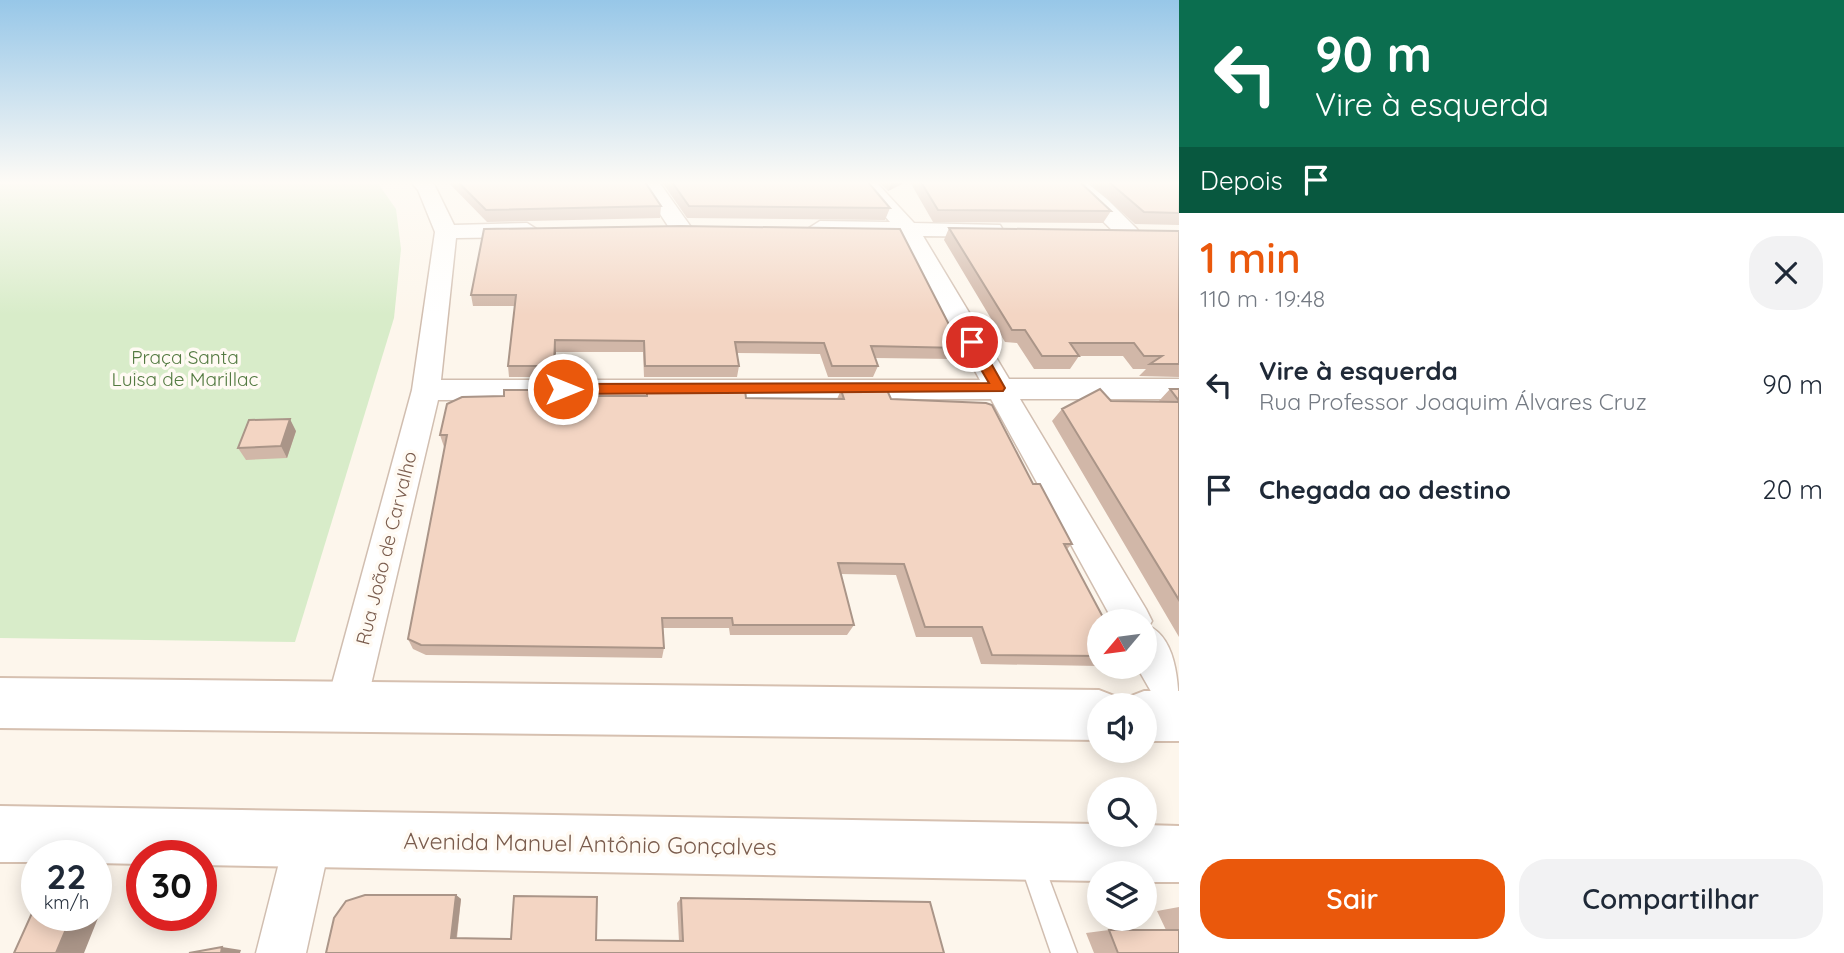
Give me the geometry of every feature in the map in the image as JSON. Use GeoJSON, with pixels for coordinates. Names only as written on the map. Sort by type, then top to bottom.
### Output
{"type":"FeatureCollection","features":[{"type":"Feature","properties":{"kind":"main road"},"geometry":{"type":"LineString","coordinates":[[0,703],[1087,715]]}},
{"type":"Feature","properties":{"kind":"main road"},"geometry":{"type":"LineString","coordinates":[[1157,716],[1179,716]]}},
{"type":"Feature","properties":{"kind":"main road","name":"Avenida Manuel Antônio Gonçalves"},"geometry":{"type":"LineString","coordinates":[[0,834],[1179,854]]}},
{"type":"Feature","properties":{"kind":"street"},"geometry":{"type":"LineString","coordinates":[[444,226],[446,232],[542,230]]}},
{"type":"Feature","properties":{"kind":"street"},"geometry":{"type":"LineString","coordinates":[[1122,226],[1129,234]]}},
{"type":"Feature","properties":{"kind":"street"},"geometry":{"type":"LineString","coordinates":[[653,227],[707,227]]}},
{"type":"Feature","properties":{"kind":"street"},"geometry":{"type":"LineString","coordinates":[[800,228],[1018,231]]}},
{"type":"Feature","properties":{"kind":"street"},"geometry":{"type":"LineString","coordinates":[[907,228],[1126,609]]}},
{"type":"Feature","properties":{"kind":"street","name":"Rua João de Carvalho"},"geometry":{"type":"LineString","coordinates":[[346,706],[426,390],[446,232]]}},
{"type":"Feature","properties":{"kind":"street"},"geometry":{"type":"LineString","coordinates":[[1101,233],[1154,234]]}},
{"type":"Feature","properties":{"kind":"street"},"geometry":{"type":"LineString","coordinates":[[426,390],[1179,390]]}},
{"type":"Feature","properties":{"kind":"street"},"geometry":{"type":"LineString","coordinates":[[1157,664],[1179,702]]}},
{"type":"Feature","properties":{"kind":"street"},"geometry":{"type":"LineString","coordinates":[[281,953],[308,839]]}},
{"type":"Feature","properties":{"kind":"lane"},"geometry":{"type":"LineString","coordinates":[[1028,851],[1064,953]]}},
{"type":"Feature","properties":{"kind":"green space","name":"Praça Santa Luisa de Marillac"},"geometry":{"type":"Polygon","coordinates":[[[0,226],[398,226],[401,249],[394,318],[295,642],[0,638],[0,226]]]}},
{"type":"Feature","properties":{"kind":"building"},"geometry":{"type":"Polygon","coordinates":[[[716,226],[900,229],[961,348],[871,346],[878,366],[832,366],[824,343],[735,342],[739,366],[645,366],[644,341],[555,340],[554,366],[508,366],[516,295],[471,295],[484,229],[716,226]]]}},
{"type":"Feature","properties":{"kind":"building"},"geometry":{"type":"Polygon","coordinates":[[[949,228],[1179,231],[1179,364],[1150,364],[1162,356],[1144,356],[1134,343],[1070,343],[1079,356],[1042,356],[1025,330],[1012,330],[949,228]]]}},
{"type":"Feature","properties":{"kind":"building"},"geometry":{"type":"Polygon","coordinates":[[[1100,389],[1111,401],[1179,402],[1179,600],[1062,409],[1100,389]]]}},
{"type":"Feature","properties":{"kind":"building"},"geometry":{"type":"Polygon","coordinates":[[[1170,389],[1179,389],[1179,401],[1170,389]]]}},
{"type":"Feature","properties":{"kind":"building"},"geometry":{"type":"Polygon","coordinates":[[[504,390],[552,390],[552,396],[647,396],[647,390],[745,390],[746,398],[844,399],[841,390],[887,390],[891,399],[992,405],[1033,484],[1040,484],[1072,544],[1064,544],[1099,609],[1087,609],[1087,656],[992,655],[982,627],[925,627],[904,564],[838,563],[854,625],[733,625],[732,618],[662,618],[664,648],[421,645],[408,639],[447,435],[440,435],[447,404],[462,397],[504,396],[504,390]]]}},
{"type":"Feature","properties":{"kind":"building"},"geometry":{"type":"Polygon","coordinates":[[[290,419],[281,446],[238,448],[249,420],[290,419]]]}},
{"type":"Feature","properties":{"kind":"building"},"geometry":{"type":"Polygon","coordinates":[[[365,895],[456,895],[451,938],[511,939],[514,896],[597,897],[596,940],[683,941],[681,898],[930,902],[944,953],[326,953],[334,918],[346,901],[365,895]]]}},
{"type":"Feature","properties":{"kind":"building"},"geometry":{"type":"Polygon","coordinates":[[[1179,930],[1179,953],[1118,953],[1109,931],[1179,930]]]}},
{"type":"Feature","properties":{"kind":"building"},"geometry":{"type":"Polygon","coordinates":[[[24,931],[65,931],[56,953],[14,953],[24,931]]]}},
{"type":"Feature","properties":{"kind":"building"},"geometry":{"type":"Polygon","coordinates":[[[222,947],[221,953],[189,953],[222,947]]]}},
{"type":"Feature","properties":{"kind":"route"},"geometry":{"type":"LineString","coordinates":[[563,389],[998,388],[972,342]]}}]}
